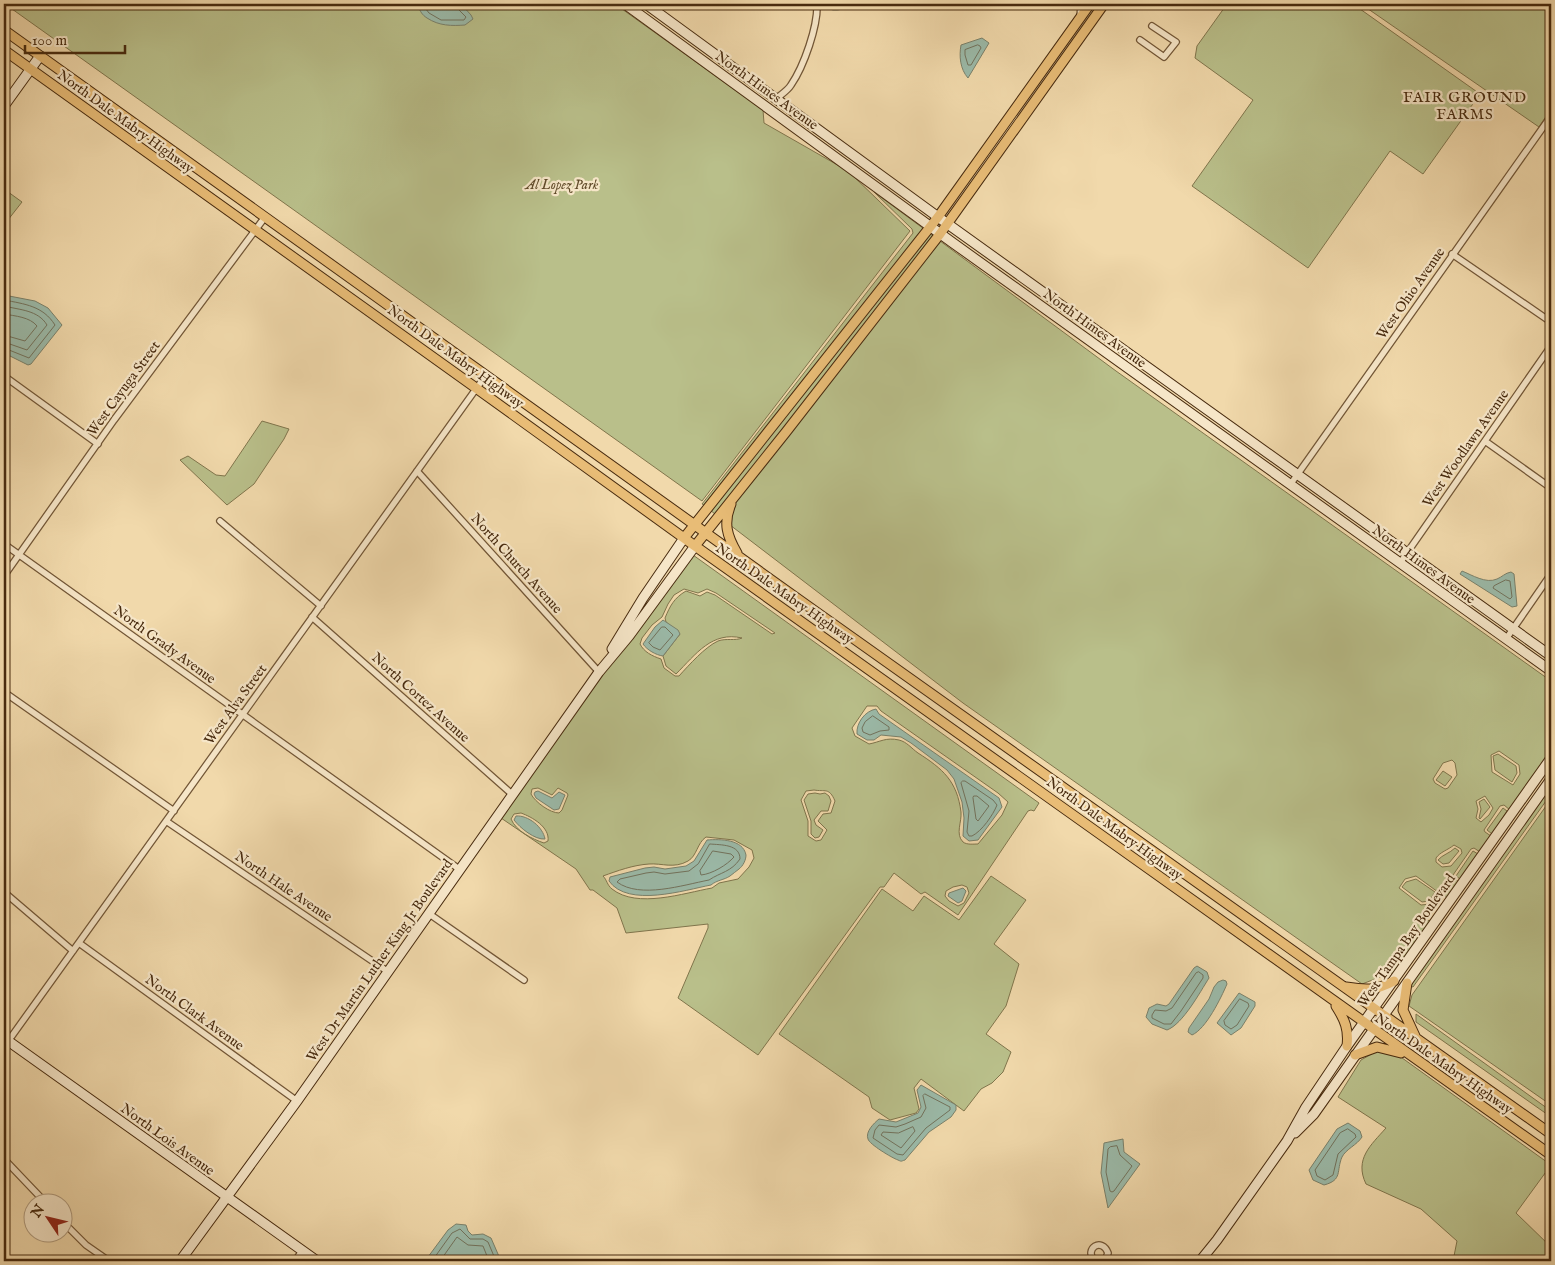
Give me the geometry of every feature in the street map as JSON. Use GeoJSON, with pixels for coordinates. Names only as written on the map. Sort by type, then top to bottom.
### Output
{"type":"FeatureCollection","features":[{"type":"Feature","properties":{"kind":"main road"},"geometry":{"type":"LineString","coordinates":[[684,538],[931,227],[1090,4]]}},
{"type":"Feature","properties":{"kind":"main road"},"geometry":{"type":"LineString","coordinates":[[695,546],[948,224],[1100,6]]}},
{"type":"Feature","properties":{"kind":"main road","name":"North Dale Mabry Highway"},"geometry":{"type":"LineString","coordinates":[[4,30],[739,557],[1551,1134]]}},
{"type":"Feature","properties":{"kind":"main road","name":"North Dale Mabry Highway"},"geometry":{"type":"LineString","coordinates":[[4,50],[1333,1002],[1551,1155]]}},
{"type":"Feature","properties":{"kind":"main road"},"geometry":{"type":"LineString","coordinates":[[126,137],[135,124]]}},
{"type":"Feature","properties":{"kind":"main road"},"geometry":{"type":"LineString","coordinates":[[733,500],[726,521],[726,529],[739,557]]}},
{"type":"Feature","properties":{"kind":"main road"},"geometry":{"type":"LineString","coordinates":[[1031,785],[1041,771]]}},
{"type":"Feature","properties":{"kind":"main road"},"geometry":{"type":"LineString","coordinates":[[1344,986],[1371,990],[1394,982]]}},
{"type":"Feature","properties":{"kind":"main road"},"geometry":{"type":"LineString","coordinates":[[1407,983],[1403,1010],[1417,1038]]}},
{"type":"Feature","properties":{"kind":"main road"},"geometry":{"type":"LineString","coordinates":[[1333,1002],[1346,1025],[1347,1046]]}},
{"type":"Feature","properties":{"kind":"main road"},"geometry":{"type":"LineString","coordinates":[[1356,1055],[1376,1047],[1408,1055]]}},
{"type":"Feature","properties":{"kind":"street","name":"North Himes Avenue"},"geometry":{"type":"LineString","coordinates":[[625,4],[940,234],[1551,671]]}},
{"type":"Feature","properties":{"kind":"street","name":"North Himes Avenue"},"geometry":{"type":"LineString","coordinates":[[646,4],[938,217],[1551,656]]}},
{"type":"Feature","properties":{"kind":"street"},"geometry":{"type":"LineString","coordinates":[[777,98],[791,86],[812,37],[818,15],[817,4]]}},
{"type":"Feature","properties":{"kind":"street"},"geometry":{"type":"LineString","coordinates":[[1080,17],[1081,4]]}},
{"type":"Feature","properties":{"kind":"street"},"geometry":{"type":"LineString","coordinates":[[1140,40],[1164,57],[1176,42],[1152,26]]}},
{"type":"Feature","properties":{"kind":"street"},"geometry":{"type":"LineString","coordinates":[[675,39],[681,29]]}},
{"type":"Feature","properties":{"kind":"street"},"geometry":{"type":"LineString","coordinates":[[4,106],[40,56]]}},
{"type":"Feature","properties":{"kind":"street","name":"West Ohio Avenue"},"geometry":{"type":"LineString","coordinates":[[1290,485],[1551,116]]}},
{"type":"Feature","properties":{"kind":"street","name":"West Cayuga Street"},"geometry":{"type":"LineString","coordinates":[[4,576],[114,420],[265,217]]}},
{"type":"Feature","properties":{"kind":"street"},"geometry":{"type":"LineString","coordinates":[[1452,254],[1551,322]]}},
{"type":"Feature","properties":{"kind":"street","name":"West Woodlawn Avenue"},"geometry":{"type":"LineString","coordinates":[[1400,563],[1551,346]]}},
{"type":"Feature","properties":{"kind":"street","name":"West Alva Street"},"geometry":{"type":"LineString","coordinates":[[5,1042],[174,811],[486,374]]}},
{"type":"Feature","properties":{"kind":"street"},"geometry":{"type":"LineString","coordinates":[[4,376],[98,444]]}},
{"type":"Feature","properties":{"kind":"street"},"geometry":{"type":"LineString","coordinates":[[1164,394],[1171,384]]}},
{"type":"Feature","properties":{"kind":"street"},"geometry":{"type":"LineString","coordinates":[[1485,441],[1551,488]]}},
{"type":"Feature","properties":{"kind":"street","name":"North Church Avenue"},"geometry":{"type":"LineString","coordinates":[[417,472],[599,672]]}},
{"type":"Feature","properties":{"kind":"street"},"geometry":{"type":"LineString","coordinates":[[220,520],[321,606]]}},
{"type":"Feature","properties":{"kind":"street","name":"West Dr Martin Luther King Jr Boulevard"},"geometry":{"type":"LineString","coordinates":[[180,1261],[297,1101],[599,672],[643,598],[684,538]]}},
{"type":"Feature","properties":{"kind":"street","name":"North Grady Avenue"},"geometry":{"type":"LineString","coordinates":[[4,544],[460,869]]}},
{"type":"Feature","properties":{"kind":"street","name":"West Dr Martin Luther King Jr Boulevard"},"geometry":{"type":"LineString","coordinates":[[599,672],[630,636],[695,546]]}},
{"type":"Feature","properties":{"kind":"street"},"geometry":{"type":"LineString","coordinates":[[1506,639],[1551,574]]}},
{"type":"Feature","properties":{"kind":"street","name":"North Cortez Avenue"},"geometry":{"type":"LineString","coordinates":[[312,618],[513,795]]}},
{"type":"Feature","properties":{"kind":"street"},"geometry":{"type":"LineString","coordinates":[[4,692],[174,811]]}},
{"type":"Feature","properties":{"kind":"street","name":"West Tampa Bay Boulevard"},"geometry":{"type":"LineString","coordinates":[[1200,1261],[1287,1141],[1306,1107],[1363,1023],[1485,852],[1548,770],[1551,758]]}},
{"type":"Feature","properties":{"kind":"street","name":"West Tampa Bay Boulevard"},"geometry":{"type":"LineString","coordinates":[[1287,1141],[1314,1114],[1551,779]]}},
{"type":"Feature","properties":{"kind":"street","name":"North Hale Avenue"},"geometry":{"type":"LineString","coordinates":[[166,821],[387,971]]}},
{"type":"Feature","properties":{"kind":"street"},"geometry":{"type":"LineString","coordinates":[[1485,852],[1495,859]]}},
{"type":"Feature","properties":{"kind":"street"},"geometry":{"type":"LineString","coordinates":[[4,892],[73,951]]}},
{"type":"Feature","properties":{"kind":"street"},"geometry":{"type":"LineString","coordinates":[[1443,911],[1453,918]]}},
{"type":"Feature","properties":{"kind":"street"},"geometry":{"type":"LineString","coordinates":[[428,913],[524,980]]}},
{"type":"Feature","properties":{"kind":"street"},"geometry":{"type":"LineString","coordinates":[[1430,930],[1440,937]]}},
{"type":"Feature","properties":{"kind":"street","name":"North Clark Avenue"},"geometry":{"type":"LineString","coordinates":[[78,943],[297,1101]]}},
{"type":"Feature","properties":{"kind":"street","name":"North Lois Avenue"},"geometry":{"type":"LineString","coordinates":[[5,1042],[317,1261]]}},
{"type":"Feature","properties":{"kind":"street"},"geometry":{"type":"LineString","coordinates":[[4,1159],[35,1192]]}},
{"type":"Feature","properties":{"kind":"street"},"geometry":{"type":"LineString","coordinates":[[72,1230],[86,1245],[109,1261]]}},
{"type":"Feature","properties":{"kind":"street","name":"West Tampa Bay Boulevard"},"geometry":{"type":"LineString","coordinates":[[1206,1261],[1217,1240]]}},
{"type":"Feature","properties":{"kind":"street"},"geometry":{"type":"LineString","coordinates":[[1094,1261],[1090,1254],[1092,1248],[1098,1245],[1106,1248],[1108,1253],[1107,1261]]}},
{"type":"Feature","properties":{"kind":"street"},"geometry":{"type":"LineString","coordinates":[[295,1261],[302,1251]]}},
{"type":"Feature","properties":{"kind":"green space","name":"Al Lopez Park"},"geometry":{"type":"Polygon","coordinates":[[[5,4],[615,4],[763,110],[764,123],[848,171],[910,231],[702,501],[5,4]]]}},
{"type":"Feature","properties":{"kind":"green space"},"geometry":{"type":"Polygon","coordinates":[[[1227,4],[1353,4],[1480,94],[1423,174],[1390,151],[1308,268],[1192,186],[1253,100],[1195,58],[1197,46],[1227,4]]]}},
{"type":"Feature","properties":{"kind":"green space"},"geometry":{"type":"Polygon","coordinates":[[[1361,4],[1551,4],[1551,109],[1539,127],[1361,4]]]}},
{"type":"Feature","properties":{"kind":"green space"},"geometry":{"type":"Polygon","coordinates":[[[4,189],[22,202],[4,225],[4,189]]]}},
{"type":"Feature","properties":{"kind":"green space"},"geometry":{"type":"Polygon","coordinates":[[[874,192],[924,229],[704,505],[702,504],[913,233],[912,229],[874,192]]]}},
{"type":"Feature","properties":{"kind":"green space"},"geometry":{"type":"Polygon","coordinates":[[[930,234],[934,236],[715,514],[710,510],[930,234]]]}},
{"type":"Feature","properties":{"kind":"green space"},"geometry":{"type":"Polygon","coordinates":[[[940,241],[1116,371],[1551,681],[1551,751],[1510,810],[1504,805],[1500,806],[1484,830],[1491,836],[1480,852],[1474,848],[1471,849],[1453,875],[1459,882],[1447,898],[1439,895],[1424,916],[1426,921],[1432,920],[1394,975],[1391,973],[1362,984],[963,703],[730,525],[732,511],[736,502],[940,241]],[[1499,751],[1491,755],[1492,772],[1513,785],[1520,774],[1519,765],[1499,751]],[[1452,760],[1443,763],[1433,779],[1435,783],[1445,789],[1448,788],[1457,775],[1455,763],[1452,760]],[[1485,796],[1476,801],[1478,809],[1476,818],[1481,822],[1489,815],[1493,808],[1485,796]],[[1454,845],[1436,858],[1436,862],[1442,867],[1451,866],[1462,853],[1461,849],[1454,845]],[[1416,876],[1405,879],[1399,888],[1421,905],[1430,904],[1438,894],[1438,892],[1416,876]]]}},
{"type":"Feature","properties":{"kind":"green space"},"geometry":{"type":"Polygon","coordinates":[[[262,421],[289,429],[254,484],[227,505],[180,460],[188,456],[216,475],[225,476],[262,421]]]}},
{"type":"Feature","properties":{"kind":"green space"},"geometry":{"type":"Polygon","coordinates":[[[693,555],[1039,803],[1034,811],[1028,811],[958,915],[925,892],[921,894],[894,873],[884,887],[880,887],[758,1055],[678,998],[708,928],[708,924],[626,933],[617,908],[593,890],[590,890],[576,869],[521,832],[544,843],[548,841],[546,831],[535,820],[521,813],[514,814],[511,819],[520,831],[501,818],[602,675],[693,555]],[[684,589],[674,595],[662,617],[652,625],[642,638],[640,644],[644,649],[654,657],[661,659],[664,668],[675,676],[679,676],[708,647],[718,641],[742,638],[731,637],[713,641],[698,652],[676,674],[666,666],[663,656],[680,634],[666,622],[665,618],[678,596],[686,591],[700,596],[707,592],[715,595],[772,634],[775,633],[716,593],[707,589],[698,593],[684,589]],[[867,706],[852,728],[855,736],[869,744],[887,739],[902,741],[942,771],[952,784],[959,801],[961,816],[959,835],[965,843],[978,844],[1002,815],[1008,802],[881,711],[877,706],[867,706]],[[538,788],[532,789],[531,794],[543,806],[555,813],[559,813],[568,795],[558,788],[552,795],[538,788]],[[806,791],[801,800],[808,821],[808,836],[816,841],[821,840],[827,830],[818,821],[823,814],[831,813],[835,801],[831,794],[826,791],[806,791]],[[706,837],[691,859],[678,865],[643,865],[625,868],[603,876],[612,889],[622,895],[634,898],[661,898],[712,888],[719,883],[738,879],[754,858],[752,850],[734,840],[706,837]],[[962,885],[953,887],[946,891],[945,896],[949,901],[958,906],[964,903],[969,893],[967,887],[962,885]]]}},
{"type":"Feature","properties":{"kind":"green space"},"geometry":{"type":"Polygon","coordinates":[[[1498,754],[1516,766],[1517,773],[1512,782],[1495,770],[1493,756],[1498,754]]]}},
{"type":"Feature","properties":{"kind":"green space"},"geometry":{"type":"Polygon","coordinates":[[[1443,771],[1452,777],[1445,786],[1436,780],[1443,771]]]}},
{"type":"Feature","properties":{"kind":"green space"},"geometry":{"type":"Polygon","coordinates":[[[1551,786],[1551,794],[1413,987],[1410,986],[1551,786]]]}},
{"type":"Feature","properties":{"kind":"green space"},"geometry":{"type":"Polygon","coordinates":[[[825,793],[831,801],[828,811],[821,811],[814,820],[816,825],[823,830],[819,837],[815,838],[811,834],[811,821],[804,800],[808,794],[825,793]]]}},
{"type":"Feature","properties":{"kind":"green space"},"geometry":{"type":"Polygon","coordinates":[[[1484,799],[1490,807],[1480,819],[1481,809],[1479,802],[1484,799]]]}},
{"type":"Feature","properties":{"kind":"green space"},"geometry":{"type":"Polygon","coordinates":[[[1551,799],[1551,1105],[1409,1006],[1412,995],[1551,799]]]}},
{"type":"Feature","properties":{"kind":"green space"},"geometry":{"type":"Polygon","coordinates":[[[1503,808],[1507,811],[1492,834],[1487,830],[1503,808]]]}},
{"type":"Feature","properties":{"kind":"green space"},"geometry":{"type":"Polygon","coordinates":[[[1455,848],[1459,851],[1449,863],[1443,864],[1438,860],[1451,851],[1455,848]]]}},
{"type":"Feature","properties":{"kind":"green space"},"geometry":{"type":"Polygon","coordinates":[[[1473,851],[1478,854],[1460,879],[1456,876],[1473,851]]]}},
{"type":"Feature","properties":{"kind":"green space"},"geometry":{"type":"Polygon","coordinates":[[[991,876],[1026,900],[994,944],[1019,964],[1006,1006],[986,1034],[1011,1052],[1003,1072],[992,1083],[981,1089],[964,1111],[921,1079],[914,1088],[919,1109],[916,1113],[890,1120],[872,1108],[869,1097],[779,1034],[882,889],[913,911],[924,896],[959,920],[991,876]]]}},
{"type":"Feature","properties":{"kind":"green space"},"geometry":{"type":"Polygon","coordinates":[[[1416,879],[1435,892],[1429,901],[1422,902],[1402,887],[1406,882],[1416,879]]]}},
{"type":"Feature","properties":{"kind":"green space"},"geometry":{"type":"Polygon","coordinates":[[[1416,1014],[1551,1111],[1551,1117],[1416,1022],[1416,1014]]]}},
{"type":"Feature","properties":{"kind":"green space"},"geometry":{"type":"Polygon","coordinates":[[[1377,1051],[1398,1055],[1551,1165],[1516,1213],[1551,1247],[1551,1261],[1453,1261],[1457,1241],[1421,1209],[1366,1184],[1362,1167],[1363,1160],[1370,1147],[1386,1128],[1338,1097],[1361,1060],[1377,1051]]]}},
{"type":"Feature","properties":{"kind":"water"},"geometry":{"type":"Polygon","coordinates":[[[405,4],[461,4],[473,19],[465,25],[441,24],[427,18],[417,7],[405,4]]]}},
{"type":"Feature","properties":{"kind":"water"},"geometry":{"type":"Polygon","coordinates":[[[824,4],[860,4],[833,10],[825,7],[824,4]]]}},
{"type":"Feature","properties":{"kind":"water"},"geometry":{"type":"Polygon","coordinates":[[[982,38],[989,43],[968,78],[963,71],[961,62],[961,45],[982,38]]]}},
{"type":"Feature","properties":{"kind":"water"},"geometry":{"type":"Polygon","coordinates":[[[4,295],[35,301],[48,308],[62,325],[31,364],[28,365],[4,353],[4,295]]]}},
{"type":"Feature","properties":{"kind":"water"},"geometry":{"type":"Polygon","coordinates":[[[1462,571],[1488,580],[1497,579],[1511,572],[1514,574],[1517,606],[1512,607],[1460,574],[1462,571]]]}},
{"type":"Feature","properties":{"kind":"water"},"geometry":{"type":"Polygon","coordinates":[[[663,620],[678,630],[680,634],[663,656],[652,652],[643,644],[655,627],[663,620]]]}},
{"type":"Feature","properties":{"kind":"water"},"geometry":{"type":"Polygon","coordinates":[[[876,709],[879,714],[999,798],[1002,807],[978,840],[969,841],[963,836],[964,818],[962,802],[954,779],[947,770],[901,737],[881,735],[874,740],[867,740],[857,734],[862,718],[868,712],[876,709]]]}},
{"type":"Feature","properties":{"kind":"water"},"geometry":{"type":"Polygon","coordinates":[[[538,791],[552,798],[559,792],[565,795],[559,809],[554,810],[536,798],[534,794],[538,791]]]}},
{"type":"Feature","properties":{"kind":"water"},"geometry":{"type":"Polygon","coordinates":[[[516,816],[525,817],[538,826],[545,839],[532,836],[524,830],[514,820],[516,816]]]}},
{"type":"Feature","properties":{"kind":"water"},"geometry":{"type":"Polygon","coordinates":[[[707,840],[724,840],[736,843],[744,850],[746,855],[742,866],[730,876],[711,885],[657,895],[629,894],[618,889],[609,881],[610,877],[645,868],[665,869],[686,866],[694,861],[707,840]]]}},
{"type":"Feature","properties":{"kind":"water"},"geometry":{"type":"Polygon","coordinates":[[[963,888],[966,891],[962,901],[958,903],[948,896],[949,893],[963,888]]]}},
{"type":"Feature","properties":{"kind":"water"},"geometry":{"type":"Polygon","coordinates":[[[1197,966],[1207,972],[1209,978],[1185,1015],[1173,1027],[1167,1030],[1152,1024],[1146,1017],[1149,1008],[1157,1004],[1166,1006],[1169,1004],[1197,966]]]}},
{"type":"Feature","properties":{"kind":"water"},"geometry":{"type":"Polygon","coordinates":[[[1223,980],[1227,984],[1217,1005],[1203,1026],[1192,1035],[1188,1032],[1189,1028],[1209,999],[1214,987],[1223,980]]]}},
{"type":"Feature","properties":{"kind":"water"},"geometry":{"type":"Polygon","coordinates":[[[1239,993],[1255,1002],[1255,1006],[1241,1028],[1231,1035],[1217,1023],[1239,993]]]}},
{"type":"Feature","properties":{"kind":"water"},"geometry":{"type":"Polygon","coordinates":[[[921,1085],[956,1105],[956,1110],[951,1117],[929,1132],[905,1160],[900,1161],[872,1144],[867,1136],[879,1119],[896,1122],[918,1113],[921,1107],[917,1090],[921,1085]]]}},
{"type":"Feature","properties":{"kind":"water"},"geometry":{"type":"Polygon","coordinates":[[[1348,1123],[1360,1131],[1362,1137],[1342,1157],[1338,1174],[1334,1180],[1324,1185],[1313,1180],[1309,1170],[1337,1129],[1348,1123]]]}},
{"type":"Feature","properties":{"kind":"water"},"geometry":{"type":"Polygon","coordinates":[[[1123,1139],[1124,1152],[1140,1164],[1108,1208],[1101,1173],[1104,1143],[1123,1139]]]}},
{"type":"Feature","properties":{"kind":"water"},"geometry":{"type":"Polygon","coordinates":[[[456,1224],[466,1225],[472,1235],[483,1234],[491,1238],[501,1261],[425,1261],[448,1230],[456,1224]]]}},
{"type":"Feature","properties":{"kind":"district","name":"FAIR GROUND FARMS"},"geometry":{"type":"Point","coordinates":[1465,106]}}]}
